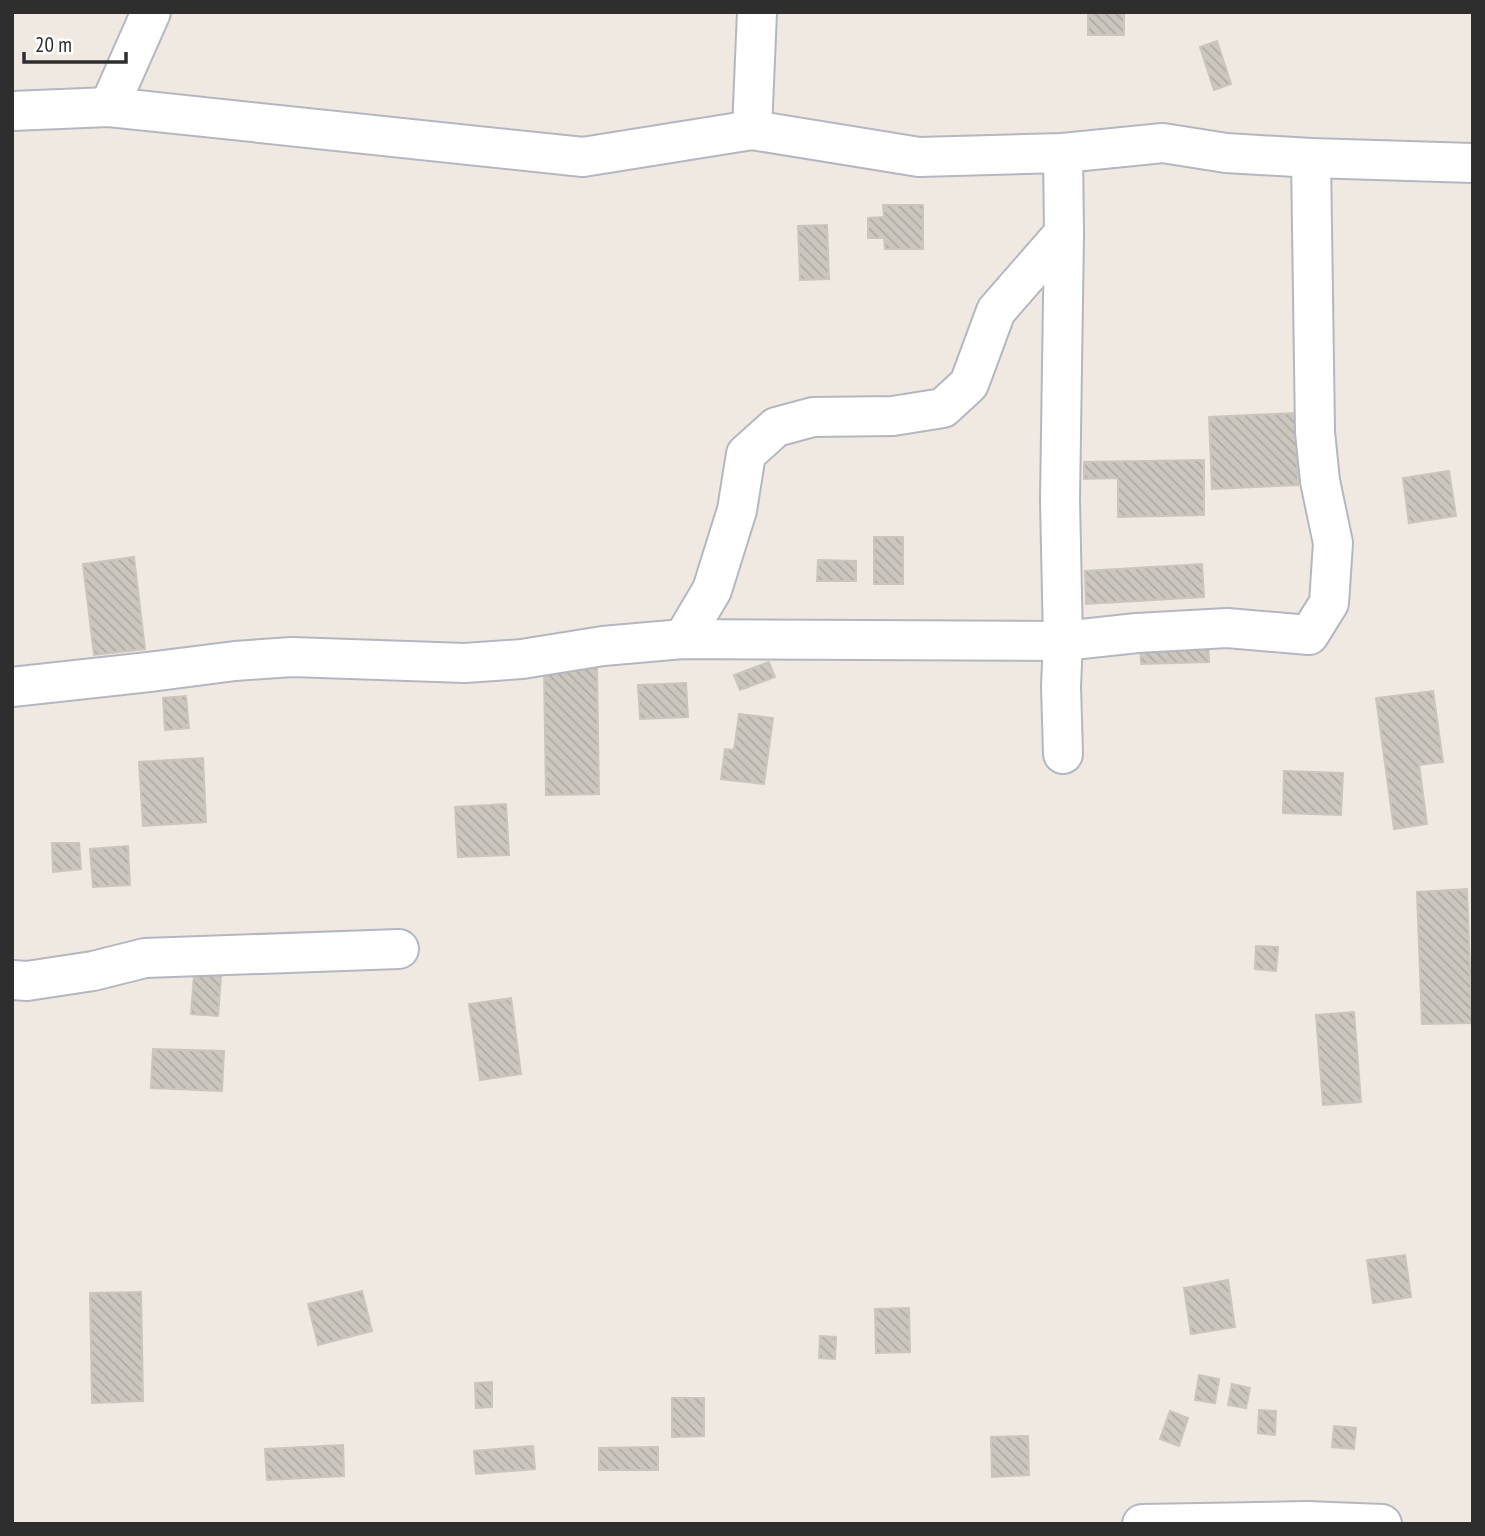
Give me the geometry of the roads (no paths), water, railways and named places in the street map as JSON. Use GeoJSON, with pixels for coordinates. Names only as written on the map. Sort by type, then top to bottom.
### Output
{"type":"FeatureCollection","features":[{"type":"Feature","properties":{"kind":"street"},"geometry":{"type":"LineString","coordinates":[[108,107],[151,12]]}},
{"type":"Feature","properties":{"kind":"street"},"geometry":{"type":"LineString","coordinates":[[752,130],[757,12]]}},
{"type":"Feature","properties":{"kind":"street"},"geometry":{"type":"LineString","coordinates":[[12,111],[108,107],[583,157],[752,130],[919,157],[1063,153],[1163,143],[1226,153],[1473,163]]}},
{"type":"Feature","properties":{"kind":"street"},"geometry":{"type":"LineString","coordinates":[[1063,153],[1060,500],[1063,754]]}},
{"type":"Feature","properties":{"kind":"street"},"geometry":{"type":"LineString","coordinates":[[12,687],[235,661],[292,657],[465,663],[522,659],[603,646],[683,639],[1063,641],[1137,633],[1227,628],[1309,635],[1329,603],[1333,543],[1320,481],[1315,432],[1311,158]]}},
{"type":"Feature","properties":{"kind":"street"},"geometry":{"type":"LineString","coordinates":[[683,639],[712,590],[737,510],[746,454],[776,426],[813,417],[893,416],[943,408],[969,384],[996,311],[1064,233]]}},
{"type":"Feature","properties":{"kind":"street"},"geometry":{"type":"LineString","coordinates":[[12,980],[27,981],[93,971],[145,958],[399,949]]}},
{"type":"Feature","properties":{"kind":"street"},"geometry":{"type":"LineString","coordinates":[[1142,1524],[1307,1521],[1382,1524]]}}]}
